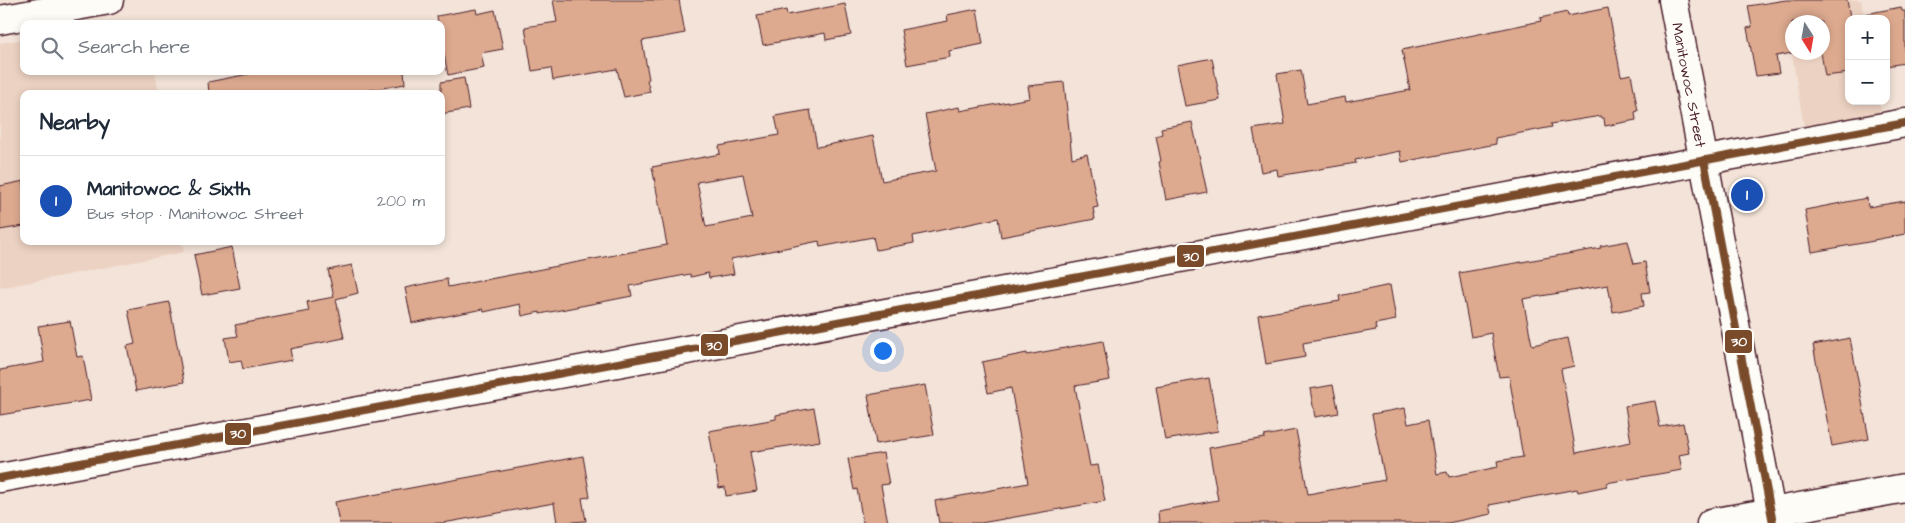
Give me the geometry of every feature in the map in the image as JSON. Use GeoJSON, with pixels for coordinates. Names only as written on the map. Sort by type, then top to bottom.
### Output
{"type":"FeatureCollection","features":[{"type":"Feature","properties":{"kind":"street"},"geometry":{"type":"LineString","coordinates":[[0,20],[109,0]]}},
{"type":"Feature","properties":{"kind":"street","name":"Manitowoc Street"},"geometry":{"type":"LineString","coordinates":[[1672,0],[1772,517]]}},
{"type":"Feature","properties":{"kind":"street"},"geometry":{"type":"LineString","coordinates":[[0,478],[1905,123]]}},
{"type":"Feature","properties":{"kind":"street"},"geometry":{"type":"LineString","coordinates":[[1711,523],[1772,517],[1905,488]]}},
{"type":"Feature","properties":{"kind":"shaded area"},"geometry":{"type":"Polygon","coordinates":[[[1783,0],[1861,0],[1863,15],[1845,15],[1845,105],[1880,105],[1882,113],[1804,127],[1793,60],[1830,60],[1830,15],[1785,15],[1783,0]]]}},
{"type":"Feature","properties":{"kind":"shaded area"},"geometry":{"type":"Polygon","coordinates":[[[20,40],[20,75],[156,75],[158,90],[20,90],[20,245],[183,245],[184,252],[0,288],[0,43],[20,40]]]}},
{"type":"Feature","properties":{"kind":"building"},"geometry":{"type":"Polygon","coordinates":[[[553,0],[679,0],[685,33],[642,41],[650,92],[624,97],[617,69],[553,80],[551,68],[532,71],[525,27],[557,22],[553,0]]]}},
{"type":"Feature","properties":{"kind":"building"},"geometry":{"type":"Polygon","coordinates":[[[1786,0],[1847,0],[1850,15],[1845,15],[1845,74],[1825,76],[1822,60],[1830,60],[1830,15],[1785,15],[1785,54],[1776,56],[1779,73],[1756,76],[1747,28],[1752,27],[1748,6],[1786,0]]]}},
{"type":"Feature","properties":{"kind":"building"},"geometry":{"type":"Polygon","coordinates":[[[845,4],[851,35],[826,40],[825,33],[763,45],[757,16],[786,10],[787,15],[845,4]]]}},
{"type":"Feature","properties":{"kind":"building"},"geometry":{"type":"Polygon","coordinates":[[[1901,7],[1902,11],[1905,11],[1905,63],[1890,65],[1890,15],[1860,15],[1901,7]]]}},
{"type":"Feature","properties":{"kind":"building"},"geometry":{"type":"Polygon","coordinates":[[[1608,8],[1621,76],[1631,74],[1638,111],[1635,112],[1636,120],[1605,126],[1604,118],[1601,116],[1551,124],[1552,127],[1495,138],[1496,144],[1402,162],[1400,151],[1355,160],[1356,163],[1278,176],[1277,169],[1261,172],[1253,129],[1285,124],[1277,74],[1301,70],[1307,104],[1345,97],[1346,102],[1410,90],[1402,50],[1541,21],[1540,18],[1567,12],[1568,16],[1608,8]]]}},
{"type":"Feature","properties":{"kind":"building"},"geometry":{"type":"Polygon","coordinates":[[[476,9],[477,14],[495,10],[503,49],[481,53],[484,68],[448,75],[445,60],[445,20],[438,20],[437,16],[476,9]]]}},
{"type":"Feature","properties":{"kind":"building"},"geometry":{"type":"Polygon","coordinates":[[[977,9],[983,44],[949,51],[950,57],[907,65],[901,30],[948,21],[947,15],[977,9]]]}},
{"type":"Feature","properties":{"kind":"building"},"geometry":{"type":"Polygon","coordinates":[[[1212,58],[1220,100],[1185,106],[1177,65],[1212,58]]]}},
{"type":"Feature","properties":{"kind":"building"},"geometry":{"type":"Polygon","coordinates":[[[244,75],[404,75],[405,84],[371,90],[209,90],[208,82],[244,75]]]}},
{"type":"Feature","properties":{"kind":"building"},"geometry":{"type":"Polygon","coordinates":[[[464,78],[469,109],[445,113],[445,90],[441,90],[441,82],[464,78]]]}},
{"type":"Feature","properties":{"kind":"building"},"geometry":{"type":"Polygon","coordinates":[[[1064,82],[1072,158],[1087,154],[1098,207],[1093,208],[1095,219],[1001,237],[998,218],[913,236],[914,243],[876,250],[873,237],[820,247],[819,241],[731,259],[734,274],[709,278],[708,273],[691,277],[690,274],[630,286],[632,296],[540,314],[540,312],[522,316],[520,304],[484,312],[483,309],[412,323],[405,288],[447,279],[448,287],[667,245],[652,167],[720,154],[719,146],[779,135],[775,116],[810,110],[817,147],[873,136],[882,181],[936,171],[925,114],[959,107],[960,111],[1030,98],[1028,86],[1064,82]],[[743,174],[697,182],[706,227],[752,218],[743,174]]]}},
{"type":"Feature","properties":{"kind":"building"},"geometry":{"type":"Polygon","coordinates":[[[1192,122],[1207,192],[1166,200],[1156,136],[1162,134],[1161,128],[1192,122]]]}},
{"type":"Feature","properties":{"kind":"building"},"geometry":{"type":"Polygon","coordinates":[[[20,182],[20,227],[0,230],[0,186],[20,182]]]}},
{"type":"Feature","properties":{"kind":"building"},"geometry":{"type":"Polygon","coordinates":[[[1867,198],[1868,207],[1905,201],[1905,234],[1812,252],[1805,210],[1867,198]]]}},
{"type":"Feature","properties":{"kind":"building"},"geometry":{"type":"Polygon","coordinates":[[[1628,241],[1634,264],[1645,262],[1650,292],[1642,293],[1644,306],[1613,312],[1608,285],[1523,299],[1532,345],[1568,338],[1574,366],[1561,369],[1576,453],[1631,442],[1625,406],[1655,401],[1660,427],[1683,423],[1689,453],[1679,455],[1682,470],[1606,483],[1607,486],[1578,492],[1577,489],[1489,505],[1491,514],[1448,523],[1159,523],[1158,511],[1218,500],[1209,448],[1265,438],[1264,436],[1296,430],[1308,494],[1385,480],[1372,414],[1405,408],[1408,424],[1428,420],[1437,474],[1447,472],[1449,477],[1498,467],[1497,461],[1523,457],[1509,376],[1499,377],[1491,333],[1471,337],[1459,273],[1601,248],[1600,246],[1628,241]]]}},
{"type":"Feature","properties":{"kind":"building"},"geometry":{"type":"Polygon","coordinates":[[[232,247],[240,288],[202,295],[194,255],[232,247]]]}},
{"type":"Feature","properties":{"kind":"building"},"geometry":{"type":"Polygon","coordinates":[[[352,265],[358,293],[336,299],[344,338],[290,349],[292,360],[243,369],[241,360],[229,362],[225,338],[238,336],[235,325],[309,311],[307,302],[334,297],[328,270],[352,265]]]}},
{"type":"Feature","properties":{"kind":"building"},"geometry":{"type":"Polygon","coordinates":[[[1390,285],[1396,320],[1375,324],[1376,330],[1303,343],[1305,357],[1266,364],[1258,315],[1340,301],[1339,296],[1390,285]]]}},
{"type":"Feature","properties":{"kind":"building"},"geometry":{"type":"Polygon","coordinates":[[[169,302],[184,382],[136,391],[127,346],[135,344],[128,310],[169,302]]]}},
{"type":"Feature","properties":{"kind":"building"},"geometry":{"type":"Polygon","coordinates":[[[70,321],[77,357],[83,356],[91,400],[0,415],[0,370],[44,362],[38,326],[70,321]]]}},
{"type":"Feature","properties":{"kind":"building"},"geometry":{"type":"Polygon","coordinates":[[[1850,338],[1869,439],[1832,446],[1813,345],[1850,338]]]}},
{"type":"Feature","properties":{"kind":"building"},"geometry":{"type":"Polygon","coordinates":[[[1103,341],[1110,380],[1075,386],[1090,466],[1098,465],[1105,501],[981,523],[939,523],[935,501],[1028,483],[1011,388],[988,393],[982,362],[1103,341]]]}},
{"type":"Feature","properties":{"kind":"building"},"geometry":{"type":"Polygon","coordinates":[[[1209,378],[1218,431],[1165,440],[1156,387],[1209,378]]]}},
{"type":"Feature","properties":{"kind":"building"},"geometry":{"type":"Polygon","coordinates":[[[925,385],[934,435],[876,444],[868,395],[925,385]]]}},
{"type":"Feature","properties":{"kind":"building"},"geometry":{"type":"Polygon","coordinates":[[[1333,385],[1339,413],[1315,417],[1310,389],[1333,385]]]}},
{"type":"Feature","properties":{"kind":"building"},"geometry":{"type":"Polygon","coordinates":[[[814,408],[820,441],[750,452],[757,491],[726,496],[725,487],[719,488],[709,431],[776,419],[776,415],[814,408]]]}},
{"type":"Feature","properties":{"kind":"building"},"geometry":{"type":"Polygon","coordinates":[[[883,453],[889,484],[881,485],[888,523],[863,523],[857,489],[854,490],[848,459],[883,453]]]}},
{"type":"Feature","properties":{"kind":"building"},"geometry":{"type":"Polygon","coordinates":[[[583,456],[590,497],[582,498],[586,521],[557,523],[554,503],[443,523],[339,523],[335,502],[583,456]]]}},
{"type":"Feature","properties":{"kind":"transit line","name":"30"},"geometry":{"type":"LineString","coordinates":[[0,478],[1905,123]]}},
{"type":"Feature","properties":{"kind":"transit line","name":"30"},"geometry":{"type":"LineString","coordinates":[[1704,160],[1773,523]]}},
{"type":"Feature","properties":{"kind":"place","name":"Manitowoc & Sixth"},"geometry":{"type":"Point","coordinates":[1747,195]}}]}
